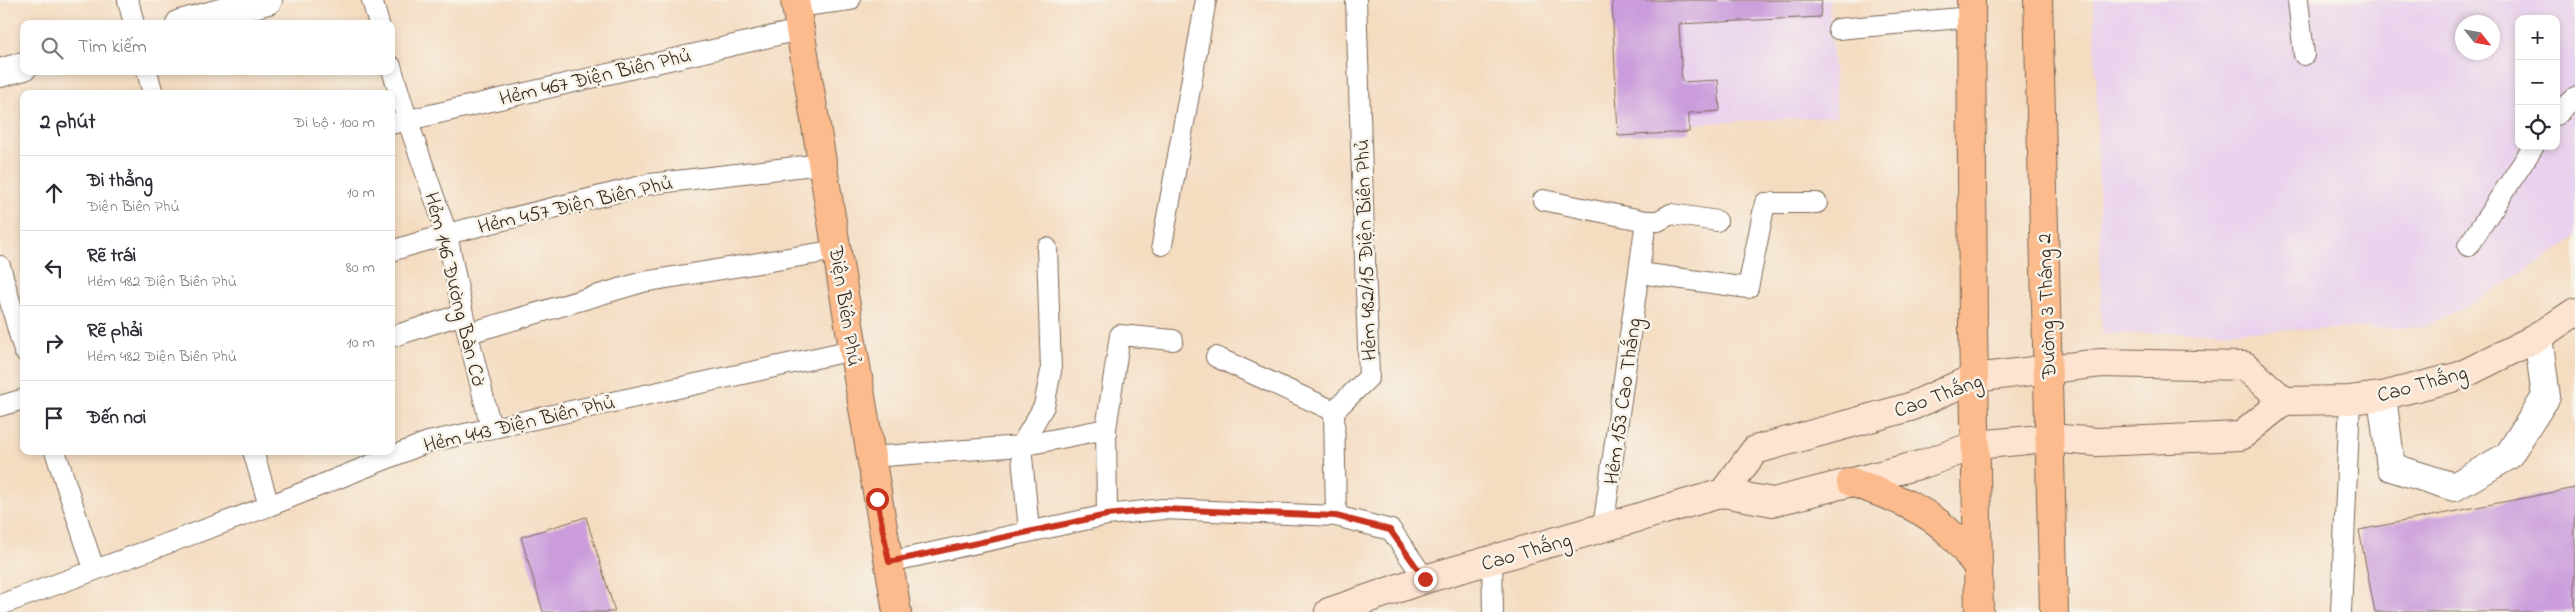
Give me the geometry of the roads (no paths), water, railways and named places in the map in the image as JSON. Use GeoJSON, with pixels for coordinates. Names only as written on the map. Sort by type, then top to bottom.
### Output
{"type":"FeatureCollection","features":[{"type":"Feature","properties":{"kind":"main road","name":"Đường 3 Tháng 2"},"geometry":{"type":"LineString","coordinates":[[2038,0],[2054,612]]}},
{"type":"Feature","properties":{"kind":"main road"},"geometry":{"type":"LineString","coordinates":[[1971,8],[1974,378],[1979,612]]}},
{"type":"Feature","properties":{"kind":"main road","name":"Điện Biên Phủ"},"geometry":{"type":"LineString","coordinates":[[796,12],[838,250],[852,350],[897,612]]}},
{"type":"Feature","properties":{"kind":"main road","name":"Cao Thắng"},"geometry":{"type":"LineString","coordinates":[[1329,612],[1365,606],[1425,579],[1723,493],[1773,502],[1923,464],[1976,445],[2050,438],[2098,442],[2241,436],[2284,401],[2350,400],[2382,396],[2460,376],[2538,338],[2575,312]]}},
{"type":"Feature","properties":{"kind":"main road","name":"Cao Thắng"},"geometry":{"type":"LineString","coordinates":[[1723,493],[1756,450],[1910,407],[1974,378],[2101,363],[2245,366],[2284,401]]}},
{"type":"Feature","properties":{"kind":"main road"},"geometry":{"type":"LineString","coordinates":[[1852,482],[1899,500],[1931,516],[1952,534],[1978,567]]}},
{"type":"Feature","properties":{"kind":"street"},"geometry":{"type":"LineString","coordinates":[[195,20],[268,0]]}},
{"type":"Feature","properties":{"kind":"street"},"geometry":{"type":"LineString","coordinates":[[0,73],[20,67]]}},
{"type":"Feature","properties":{"kind":"street"},"geometry":{"type":"LineString","coordinates":[[2382,396],[2391,467],[2454,487],[2508,456],[2546,396],[2538,338]]}},
{"type":"Feature","properties":{"kind":"lane"},"geometry":{"type":"LineString","coordinates":[[128,0],[133,20]]}},
{"type":"Feature","properties":{"kind":"lane"},"geometry":{"type":"LineString","coordinates":[[372,0],[378,20]]}},
{"type":"Feature","properties":{"kind":"lane","name":"Hẻm 467 Ðiện Biên Phủ"},"geometry":{"type":"LineString","coordinates":[[399,121],[796,12],[850,0]]}},
{"type":"Feature","properties":{"kind":"lane"},"geometry":{"type":"LineString","coordinates":[[1162,245],[1206,0]]}},
{"type":"Feature","properties":{"kind":"lane","name":"Hẻm 482/15 Điện Biên Phủ"},"geometry":{"type":"LineString","coordinates":[[1334,411],[1369,377],[1356,0]]}},
{"type":"Feature","properties":{"kind":"lane"},"geometry":{"type":"LineString","coordinates":[[2298,0],[2304,55]]}},
{"type":"Feature","properties":{"kind":"lane"},"geometry":{"type":"LineString","coordinates":[[1838,29],[1971,8]]}},
{"type":"Feature","properties":{"kind":"lane"},"geometry":{"type":"LineString","coordinates":[[148,75],[152,90]]}},
{"type":"Feature","properties":{"kind":"lane","name":"Hẻm 146 Đường Bàn Cờ"},"geometry":{"type":"LineString","coordinates":[[392,75],[394,90]]}},
{"type":"Feature","properties":{"kind":"lane","name":"Hẻm 146 Đường Bàn Cờ"},"geometry":{"type":"LineString","coordinates":[[395,94],[399,121],[447,234],[491,428]]}},
{"type":"Feature","properties":{"kind":"lane"},"geometry":{"type":"LineString","coordinates":[[2560,111],[2575,97]]}},
{"type":"Feature","properties":{"kind":"lane"},"geometry":{"type":"LineString","coordinates":[[2468,246],[2531,150]]}},
{"type":"Feature","properties":{"kind":"lane","name":"Hẻm 457 Ðiện Biên Phủ"},"geometry":{"type":"LineString","coordinates":[[395,250],[447,234],[650,184],[822,164]]}},
{"type":"Feature","properties":{"kind":"lane"},"geometry":{"type":"LineString","coordinates":[[1544,200],[1646,221],[1658,221],[1671,214],[1716,221]]}},
{"type":"Feature","properties":{"kind":"lane"},"geometry":{"type":"LineString","coordinates":[[1640,273],[1748,288],[1765,204],[1817,203]]}},
{"type":"Feature","properties":{"kind":"lane","name":"Hẻm 153 Cao Thắng"},"geometry":{"type":"LineString","coordinates":[[1603,528],[1646,221]]}},
{"type":"Feature","properties":{"kind":"lane"},"geometry":{"type":"LineString","coordinates":[[1028,531],[1021,446],[1044,406],[1051,371],[1047,248]]}},
{"type":"Feature","properties":{"kind":"lane"},"geometry":{"type":"LineString","coordinates":[[395,337],[466,324],[643,282],[838,250]]}},
{"type":"Feature","properties":{"kind":"lane"},"geometry":{"type":"LineString","coordinates":[[0,266],[20,337]]}},
{"type":"Feature","properties":{"kind":"lane"},"geometry":{"type":"LineString","coordinates":[[1107,515],[1106,429],[1120,335],[1173,340]]}},
{"type":"Feature","properties":{"kind":"lane","name":"Hẻm 443 Ðiện Biên Phủ"},"geometry":{"type":"LineString","coordinates":[[0,606],[94,569],[268,506],[428,442],[852,350]]}},
{"type":"Feature","properties":{"kind":"lane"},"geometry":{"type":"LineString","coordinates":[[1216,357],[1334,411],[1336,516]]}},
{"type":"Feature","properties":{"kind":"lane"},"geometry":{"type":"LineString","coordinates":[[0,406],[20,400]]}},
{"type":"Feature","properties":{"kind":"lane"},"geometry":{"type":"LineString","coordinates":[[2341,612],[2350,400]]}},
{"type":"Feature","properties":{"kind":"lane"},"geometry":{"type":"LineString","coordinates":[[870,457],[1021,446],[1106,429]]}},
{"type":"Feature","properties":{"kind":"lane"},"geometry":{"type":"LineString","coordinates":[[56,455],[94,569]]}},
{"type":"Feature","properties":{"kind":"lane"},"geometry":{"type":"LineString","coordinates":[[254,455],[268,506]]}},
{"type":"Feature","properties":{"kind":"lane"},"geometry":{"type":"LineString","coordinates":[[889,562],[1107,515],[1163,509],[1336,516],[1390,530],[1425,579]]}},
{"type":"Feature","properties":{"kind":"lane"},"geometry":{"type":"LineString","coordinates":[[1492,560],[1493,612]]}}]}
